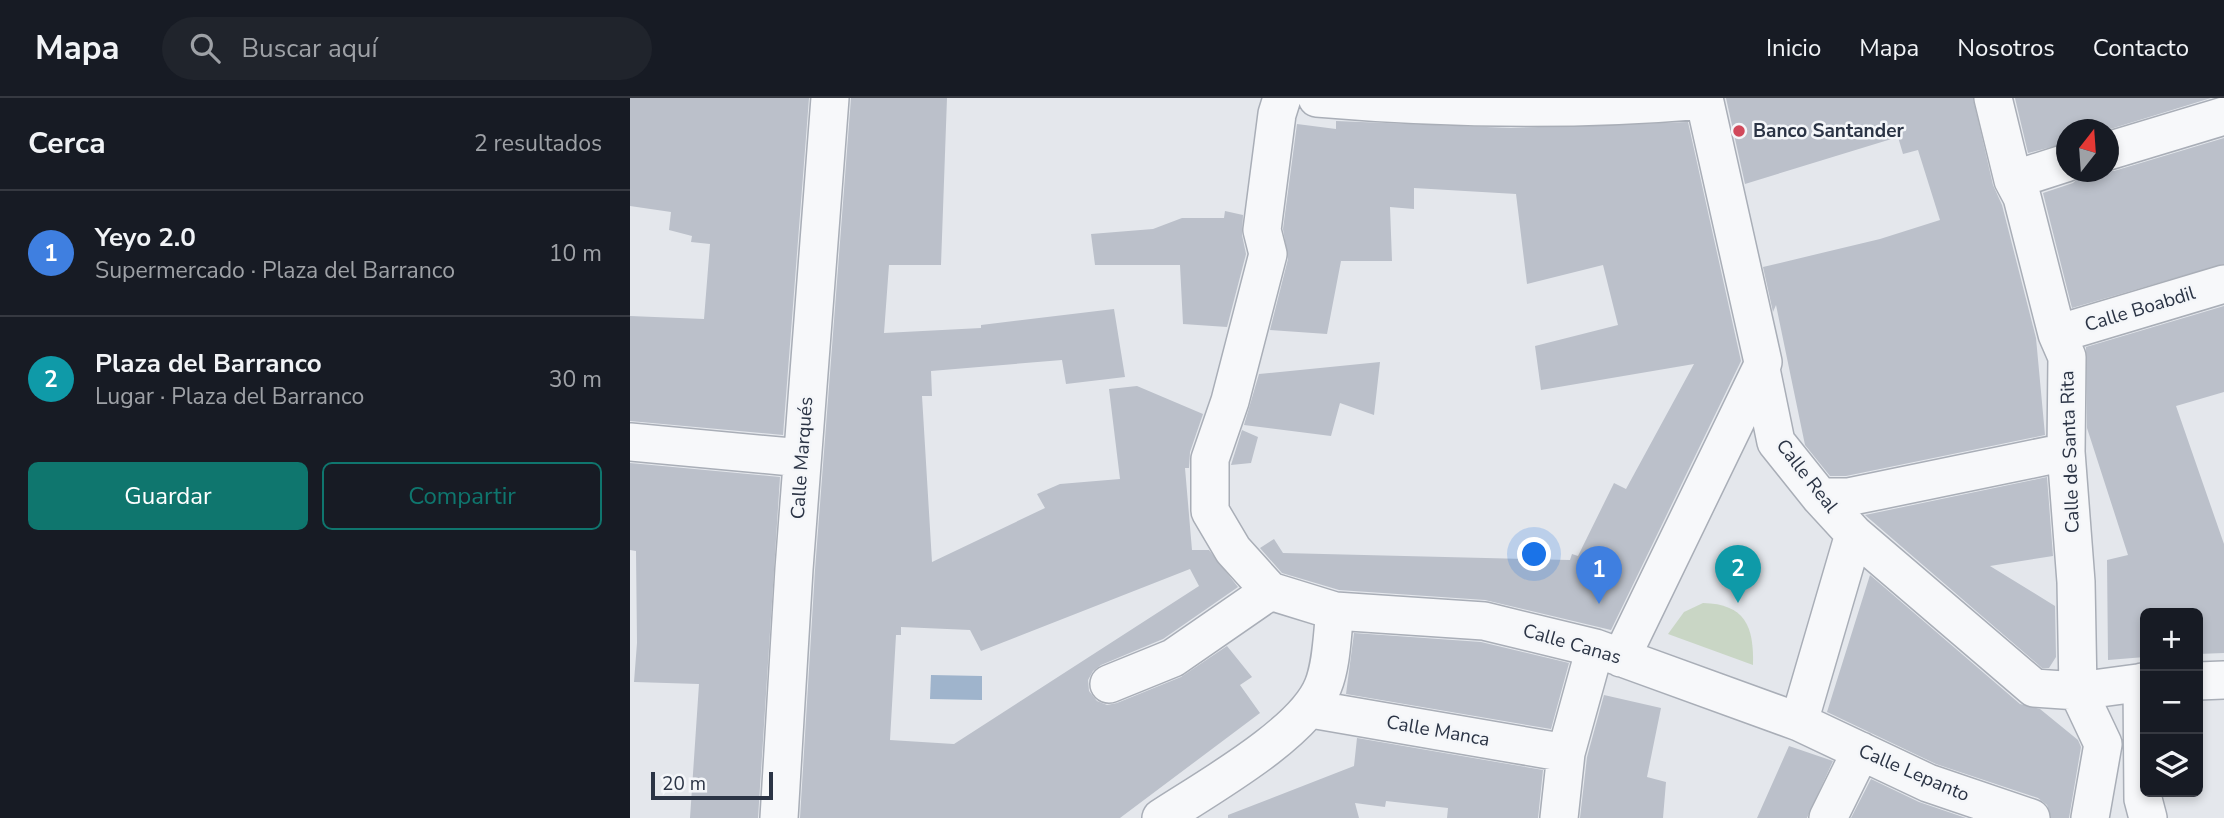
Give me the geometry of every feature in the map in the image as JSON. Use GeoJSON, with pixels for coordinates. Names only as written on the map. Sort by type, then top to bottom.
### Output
{"type":"FeatureCollection","features":[{"type":"Feature","properties":{"kind":"street","name":"Calle Marqués"},"geometry":{"type":"LineString","coordinates":[[779,818],[802,458],[831,98]]}},
{"type":"Feature","properties":{"kind":"street"},"geometry":{"type":"LineString","coordinates":[[1109,684],[1173,658],[1270,591],[1233,550],[1210,511],[1210,458],[1230,401],[1268,254],[1262,230],[1277,114],[1282,98]]}},
{"type":"Feature","properties":{"kind":"street"},"geometry":{"type":"LineString","coordinates":[[1317,98],[1374,103],[1624,107],[1704,99]]}},
{"type":"Feature","properties":{"kind":"street","name":"Calle de Santa Rita"},"geometry":{"type":"LineString","coordinates":[[1993,98],[2012,180],[2022,197],[2057,334],[2067,357],[2066,452],[2076,582],[2078,691]]}},
{"type":"Feature","properties":{"kind":"street","name":"Calle Real"},"geometry":{"type":"LineString","coordinates":[[1704,99],[1763,362],[1761,369],[1776,442],[1854,534],[2034,688],[2078,691],[2140,683]]}},
{"type":"Feature","properties":{"kind":"street"},"geometry":{"type":"LineString","coordinates":[[2119,148],[2224,116]]}},
{"type":"Feature","properties":{"kind":"street"},"geometry":{"type":"LineString","coordinates":[[2012,180],[2056,166]]}},
{"type":"Feature","properties":{"kind":"street","name":"Calle Boabdil"},"geometry":{"type":"LineString","coordinates":[[2057,334],[2224,284]]}},
{"type":"Feature","properties":{"kind":"street"},"geometry":{"type":"LineString","coordinates":[[1559,818],[1566,753],[1608,653],[1761,369]]}},
{"type":"Feature","properties":{"kind":"street"},"geometry":{"type":"LineString","coordinates":[[630,442],[802,458]]}},
{"type":"Feature","properties":{"kind":"street"},"geometry":{"type":"LineString","coordinates":[[1820,497],[1847,497],[2066,452]]}},
{"type":"Feature","properties":{"kind":"street"},"geometry":{"type":"LineString","coordinates":[[1799,722],[1854,534]]}},
{"type":"Feature","properties":{"kind":"street","name":"Calle Canas"},"geometry":{"type":"LineString","coordinates":[[1270,591],[1335,611],[1484,621],[1608,653],[1799,722]]}},
{"type":"Feature","properties":{"kind":"street"},"geometry":{"type":"LineString","coordinates":[[1161,818],[1249,761],[1311,709],[1324,685],[1335,611]]}},
{"type":"Feature","properties":{"kind":"street"},"geometry":{"type":"LineString","coordinates":[[2203,681],[2224,680]]}},
{"type":"Feature","properties":{"kind":"street"},"geometry":{"type":"LineString","coordinates":[[2078,691],[2103,744],[2090,818]]}},
{"type":"Feature","properties":{"kind":"street","name":"Calle Manca"},"geometry":{"type":"LineString","coordinates":[[1311,709],[1566,753]]}},
{"type":"Feature","properties":{"kind":"street","name":"Calle Lepanto"},"geometry":{"type":"LineString","coordinates":[[1799,722],[1928,783],[2031,818]]}},
{"type":"Feature","properties":{"kind":"street"},"geometry":{"type":"LineString","coordinates":[[2144,734],[2143,799],[2148,818]]}},
{"type":"Feature","properties":{"kind":"street"},"geometry":{"type":"LineString","coordinates":[[1828,818],[1861,751]]}},
{"type":"Feature","properties":{"kind":"green space"},"geometry":{"type":"Polygon","coordinates":[[[1703,603],[1729,608],[1744,620],[1752,639],[1753,665],[1668,634],[1684,612],[1703,603]]]}},
{"type":"Feature","properties":{"kind":"water"},"geometry":{"type":"Polygon","coordinates":[[[931,675],[982,676],[982,700],[930,699],[931,675]]]}},
{"type":"Feature","properties":{"kind":"building"},"geometry":{"type":"Polygon","coordinates":[[[630,98],[809,98],[783,435],[630,421],[630,316],[704,319],[710,244],[691,242],[692,236],[669,230],[671,212],[630,206],[630,98]]]}},
{"type":"Feature","properties":{"kind":"building"},"geometry":{"type":"Polygon","coordinates":[[[851,98],[947,98],[941,265],[889,265],[884,333],[981,328],[981,325],[1114,309],[1125,377],[1066,384],[1062,360],[931,371],[932,396],[922,396],[932,562],[1045,508],[1037,494],[1060,484],[1120,479],[1109,389],[1137,386],[1203,414],[1190,452],[1189,468],[1185,468],[1192,550],[1209,550],[1238,587],[1163,639],[1101,665],[1093,671],[1088,680],[1089,691],[1097,701],[1107,705],[1117,703],[1181,677],[1227,646],[1252,677],[1240,685],[1260,713],[1120,818],[800,818],[815,570],[851,98]],[[1190,569],[981,651],[970,630],[901,627],[901,635],[896,635],[890,740],[954,744],[1199,586],[1190,569]]]}},
{"type":"Feature","properties":{"kind":"building"},"geometry":{"type":"Polygon","coordinates":[[[1726,98],[1973,98],[1993,185],[2002,205],[2036,338],[2045,435],[1846,476],[1830,476],[1805,445],[1776,305],[1773,312],[1763,267],[1880,239],[1940,220],[1918,150],[1903,154],[1898,137],[1745,184],[1726,98]]]}},
{"type":"Feature","properties":{"kind":"building"},"geometry":{"type":"Polygon","coordinates":[[[2015,98],[2211,98],[2119,126],[2119,119],[2056,119],[2056,146],[2028,153],[2015,98]]]}},
{"type":"Feature","properties":{"kind":"building"},"geometry":{"type":"Polygon","coordinates":[[[1336,121],[1511,128],[1688,122],[1741,361],[1611,630],[1485,600],[1339,590],[1282,573],[1260,548],[1274,539],[1283,553],[1570,560],[1572,554],[1578,556],[1614,483],[1626,489],[1694,364],[1541,390],[1535,346],[1618,325],[1603,265],[1527,284],[1516,194],[1414,188],[1414,209],[1390,207],[1392,261],[1341,261],[1327,334],[1270,330],[1288,259],[1283,229],[1297,124],[1336,129],[1336,121]]]}},
{"type":"Feature","properties":{"kind":"building"},"geometry":{"type":"Polygon","coordinates":[[[2224,138],[2224,264],[2072,308],[2043,193],[2074,182],[2119,182],[2119,170],[2224,138]]]}},
{"type":"Feature","properties":{"kind":"building"},"geometry":{"type":"Polygon","coordinates":[[[1225,211],[1243,215],[1242,235],[1246,254],[1227,327],[1183,324],[1180,265],[1095,265],[1091,234],[1153,229],[1182,218],[1224,218],[1225,211]]]}},
{"type":"Feature","properties":{"kind":"building"},"geometry":{"type":"Polygon","coordinates":[[[2224,306],[2224,392],[2176,406],[2224,544],[2224,653],[2203,654],[2203,608],[2140,608],[2140,657],[2108,660],[2107,560],[2128,555],[2087,428],[2086,347],[2224,306]]]}},
{"type":"Feature","properties":{"kind":"building"},"geometry":{"type":"Polygon","coordinates":[[[1380,362],[1374,415],[1340,403],[1331,436],[1244,425],[1259,374],[1380,362]]]}},
{"type":"Feature","properties":{"kind":"building"},"geometry":{"type":"Polygon","coordinates":[[[1242,430],[1258,437],[1251,463],[1231,465],[1242,430]]]}},
{"type":"Feature","properties":{"kind":"building"},"geometry":{"type":"Polygon","coordinates":[[[630,463],[780,477],[758,818],[690,818],[699,684],[634,682],[637,643],[636,551],[630,550],[630,463]]]}},
{"type":"Feature","properties":{"kind":"building"},"geometry":{"type":"Polygon","coordinates":[[[2047,477],[2053,556],[1990,566],[2055,606],[2056,657],[2049,668],[2042,668],[1865,515],[2047,477]]]}},
{"type":"Feature","properties":{"kind":"building"},"geometry":{"type":"Polygon","coordinates":[[[1870,575],[2020,704],[2040,709],[2078,740],[2081,747],[2069,818],[2051,818],[2047,805],[2038,798],[1936,764],[1827,712],[1870,575]]]}},
{"type":"Feature","properties":{"kind":"building"},"geometry":{"type":"Polygon","coordinates":[[[1354,633],[1481,642],[1569,663],[1551,729],[1346,694],[1354,633]]]}},
{"type":"Feature","properties":{"kind":"building"},"geometry":{"type":"Polygon","coordinates":[[[1604,695],[1661,708],[1647,777],[1666,782],[1663,818],[1580,818],[1587,757],[1604,695]]]}},
{"type":"Feature","properties":{"kind":"building"},"geometry":{"type":"Polygon","coordinates":[[[1357,738],[1543,770],[1538,818],[1447,818],[1448,808],[1386,801],[1385,807],[1355,803],[1359,818],[1228,818],[1228,815],[1354,766],[1357,738]]]}},
{"type":"Feature","properties":{"kind":"building"},"geometry":{"type":"Polygon","coordinates":[[[1789,746],[1833,761],[1807,818],[1757,818],[1789,746]]]}},
{"type":"Feature","properties":{"kind":"building"},"geometry":{"type":"Polygon","coordinates":[[[1871,779],[1919,802],[1966,818],[1851,818],[1871,779]]]}},
{"type":"Feature","properties":{"kind":"place","name":"Banco Santander"},"geometry":{"type":"Point","coordinates":[1739,131]}},
{"type":"Feature","properties":{"kind":"place","name":"Plaza del Barranco"},"geometry":{"type":"Point","coordinates":[1738,603]}},
{"type":"Feature","properties":{"kind":"place","name":"Yeyo 2.0"},"geometry":{"type":"Point","coordinates":[1599,604]}}]}
